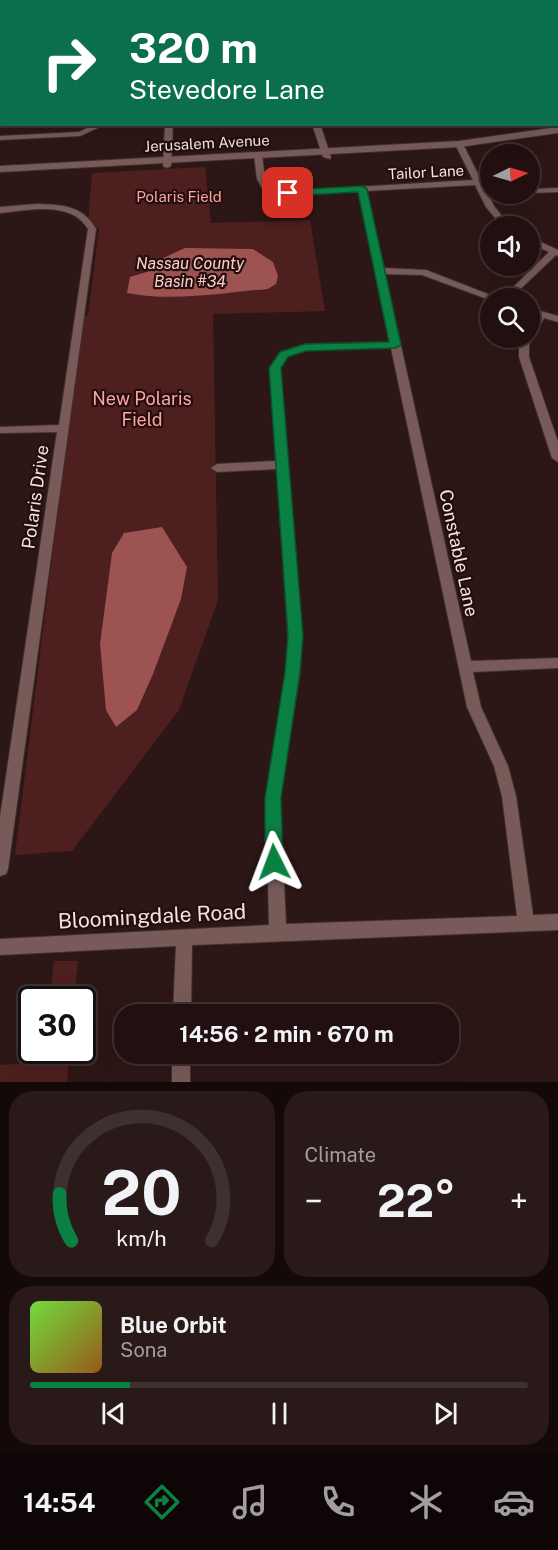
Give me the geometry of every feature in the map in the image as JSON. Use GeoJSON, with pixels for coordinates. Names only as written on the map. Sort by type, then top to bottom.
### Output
{"type":"FeatureCollection","features":[{"type":"Feature","properties":{"kind":"main road","name":"Jerusalem Avenue"},"geometry":{"type":"LineString","coordinates":[[460,147],[558,130]]}},
{"type":"Feature","properties":{"kind":"main road","name":"Jerusalem Avenue"},"geometry":{"type":"LineString","coordinates":[[0,175],[167,163],[460,147],[558,136]]}},
{"type":"Feature","properties":{"kind":"main road","name":"Jerusalem Avenue"},"geometry":{"type":"LineString","coordinates":[[0,169],[167,163]]}},
{"type":"Feature","properties":{"kind":"street"},"geometry":{"type":"LineString","coordinates":[[0,138],[11,135],[80,134],[99,126]]}},
{"type":"Feature","properties":{"kind":"street"},"geometry":{"type":"LineString","coordinates":[[167,163],[169,126]]}},
{"type":"Feature","properties":{"kind":"street"},"geometry":{"type":"LineString","coordinates":[[317,126],[326,154]]}},
{"type":"Feature","properties":{"kind":"street"},"geometry":{"type":"LineString","coordinates":[[460,147],[480,186]]}},
{"type":"Feature","properties":{"kind":"street","name":"Tailor Lane"},"geometry":{"type":"LineString","coordinates":[[259,158],[261,178],[265,186],[280,192],[477,182]]}},
{"type":"Feature","properties":{"kind":"street","name":"Constable Lane"},"geometry":{"type":"LineString","coordinates":[[362,189],[474,707],[501,766],[509,796],[526,922]]}},
{"type":"Feature","properties":{"kind":"street"},"geometry":{"type":"LineString","coordinates":[[540,191],[558,190]]}},
{"type":"Feature","properties":{"kind":"street","name":"Polaris Drive"},"geometry":{"type":"LineString","coordinates":[[0,210],[44,207],[69,210],[86,218],[92,229],[0,869]]}},
{"type":"Feature","properties":{"kind":"street"},"geometry":{"type":"LineString","coordinates":[[517,288],[556,253],[540,245]]}},
{"type":"Feature","properties":{"kind":"street"},"geometry":{"type":"LineString","coordinates":[[381,270],[423,272],[480,293]]}},
{"type":"Feature","properties":{"kind":"street"},"geometry":{"type":"LineString","coordinates":[[541,315],[558,319]]}},
{"type":"Feature","properties":{"kind":"street"},"geometry":{"type":"LineString","coordinates":[[278,932],[273,798],[293,672],[295,636],[275,368],[280,358],[305,347],[395,345]]}},
{"type":"Feature","properties":{"kind":"street"},"geometry":{"type":"LineString","coordinates":[[524,348],[524,357],[558,458]]}},
{"type":"Feature","properties":{"kind":"street"},"geometry":{"type":"LineString","coordinates":[[0,430],[63,428]]}},
{"type":"Feature","properties":{"kind":"street"},"geometry":{"type":"LineString","coordinates":[[217,468],[281,465]]}},
{"type":"Feature","properties":{"kind":"street"},"geometry":{"type":"LineString","coordinates":[[465,667],[558,663]]}},
{"type":"Feature","properties":{"kind":"street","name":"Bloomingdale Road"},"geometry":{"type":"LineString","coordinates":[[0,947],[278,932],[558,922]]}},
{"type":"Feature","properties":{"kind":"street"},"geometry":{"type":"LineString","coordinates":[[182,1004],[184,938]]}},
{"type":"Feature","properties":{"kind":"street"},"geometry":{"type":"LineString","coordinates":[[181,1082],[182,1064]]}},
{"type":"Feature","properties":{"kind":"green space"},"geometry":{"type":"Polygon","coordinates":[[[205,167],[211,223],[310,220],[325,311],[213,314],[218,600],[179,710],[72,851],[15,855],[61,486],[58,485],[81,316],[88,316],[99,228],[91,227],[88,221],[92,173],[205,167]]]}},
{"type":"Feature","properties":{"kind":"green space"},"geometry":{"type":"Polygon","coordinates":[[[54,961],[78,961],[75,986],[51,986],[54,961]]]}},
{"type":"Feature","properties":{"kind":"green space"},"geometry":{"type":"Polygon","coordinates":[[[69,1064],[67,1082],[0,1082],[0,1065],[69,1064]]]}},
{"type":"Feature","properties":{"kind":"water","name":"Nassau County Basin #34"},"geometry":{"type":"Polygon","coordinates":[[[185,248],[253,249],[273,262],[278,276],[276,284],[268,289],[197,296],[162,297],[127,293],[130,277],[150,271],[161,259],[185,248]]]}},
{"type":"Feature","properties":{"kind":"water"},"geometry":{"type":"Polygon","coordinates":[[[162,527],[187,567],[181,599],[137,710],[116,727],[106,710],[100,644],[112,553],[124,533],[162,527]]]}},
{"type":"Feature","properties":{"kind":"route"},"geometry":{"type":"LineString","coordinates":[[274,862],[273,798],[293,672],[295,636],[275,368],[284,354],[305,347],[395,345],[381,270],[362,189],[288,193]]}},
{"type":"Feature","properties":{"kind":"park label","name":"Polaris Field"},"geometry":{"type":"Point","coordinates":[179,196]}},
{"type":"Feature","properties":{"kind":"park label","name":"New Polaris Field"},"geometry":{"type":"Point","coordinates":[142,408]}}]}
